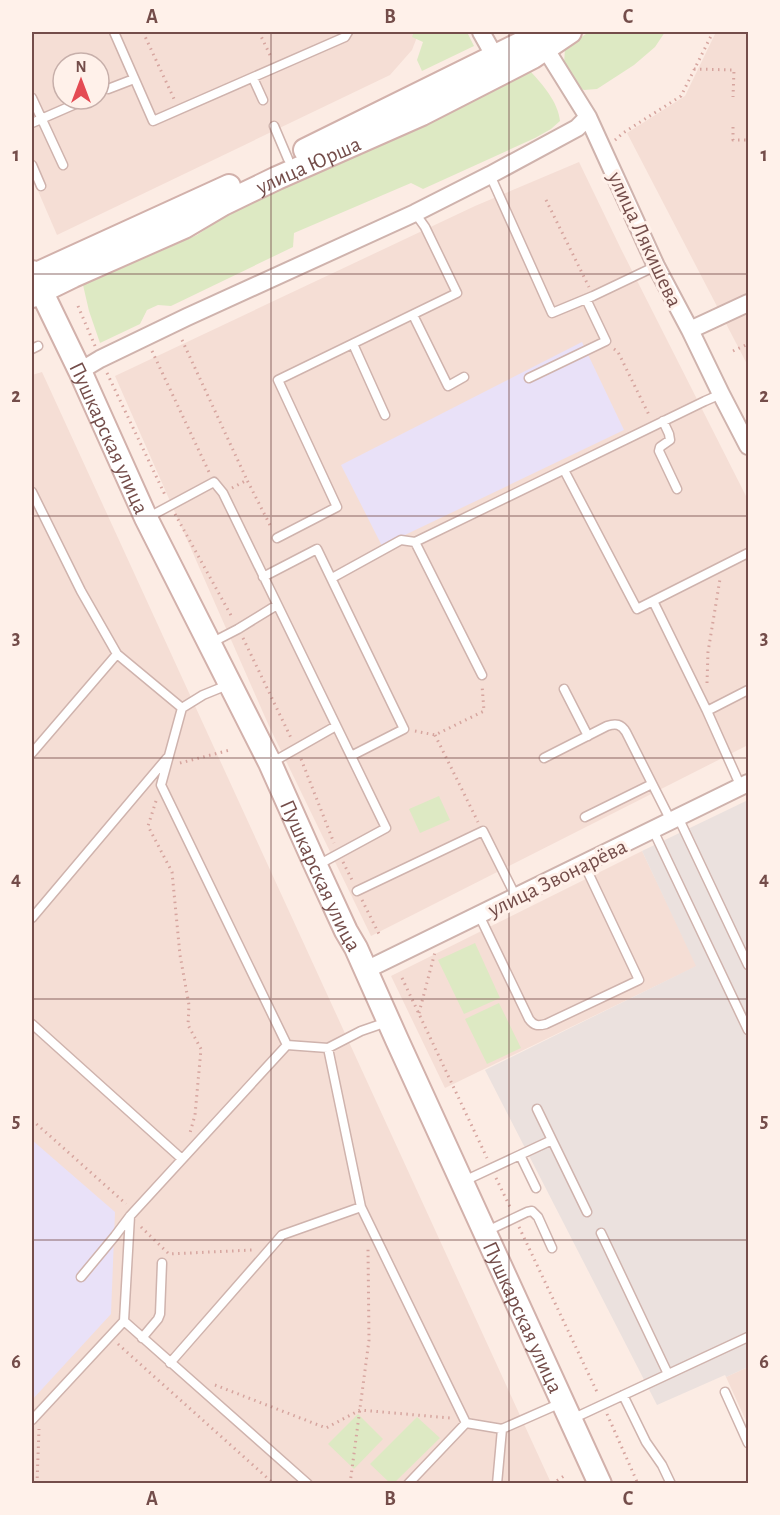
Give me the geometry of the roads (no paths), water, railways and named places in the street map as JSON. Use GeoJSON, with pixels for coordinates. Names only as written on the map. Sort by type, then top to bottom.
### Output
{"type":"FeatureCollection","features":[{"type":"Feature","properties":{"kind":"main road","name":"улица Юрша"},"geometry":{"type":"LineString","coordinates":[[34,282],[291,165],[499,64],[541,39],[570,32]]}},
{"type":"Feature","properties":{"kind":"main road","name":"Пушкарская улица"},"geometry":{"type":"LineString","coordinates":[[34,282],[80,371],[146,518],[270,763],[600,1484]]}},
{"type":"Feature","properties":{"kind":"street"},"geometry":{"type":"LineString","coordinates":[[481,32],[499,64]]}},
{"type":"Feature","properties":{"kind":"street","name":"улица Лякишева"},"geometry":{"type":"LineString","coordinates":[[541,39],[588,117],[656,266],[748,446]]}},
{"type":"Feature","properties":{"kind":"street"},"geometry":{"type":"LineString","coordinates":[[80,371],[145,337],[415,213],[576,128],[588,117]]}},
{"type":"Feature","properties":{"kind":"street"},"geometry":{"type":"LineString","coordinates":[[690,330],[748,303]]}},
{"type":"Feature","properties":{"kind":"street","name":"улица Звонарёва"},"geometry":{"type":"LineString","coordinates":[[366,970],[745,785]]}},
{"type":"Feature","properties":{"kind":"lane"},"geometry":{"type":"LineString","coordinates":[[114,32],[153,121],[345,37],[348,32]]}},
{"type":"Feature","properties":{"kind":"lane"},"geometry":{"type":"LineString","coordinates":[[111,88],[134,78]]}},
{"type":"Feature","properties":{"kind":"lane"},"geometry":{"type":"LineString","coordinates":[[253,78],[263,100]]}},
{"type":"Feature","properties":{"kind":"lane"},"geometry":{"type":"LineString","coordinates":[[32,98],[63,165]]}},
{"type":"Feature","properties":{"kind":"lane"},"geometry":{"type":"LineString","coordinates":[[32,123],[59,111]]}},
{"type":"Feature","properties":{"kind":"lane"},"geometry":{"type":"LineString","coordinates":[[274,126],[291,165]]}},
{"type":"Feature","properties":{"kind":"lane"},"geometry":{"type":"LineString","coordinates":[[32,165],[41,186]]}},
{"type":"Feature","properties":{"kind":"lane"},"geometry":{"type":"LineString","coordinates":[[490,175],[552,313],[656,266]]}},
{"type":"Feature","properties":{"kind":"lane"},"geometry":{"type":"LineString","coordinates":[[278,538],[337,507],[278,381],[457,293],[425,227],[415,213]]}},
{"type":"Feature","properties":{"kind":"lane"},"geometry":{"type":"LineString","coordinates":[[530,378],[606,341],[590,297]]}},
{"type":"Feature","properties":{"kind":"lane"},"geometry":{"type":"LineString","coordinates":[[413,315],[448,386],[464,377]]}},
{"type":"Feature","properties":{"kind":"lane"},"geometry":{"type":"LineString","coordinates":[[353,344],[385,415]]}},
{"type":"Feature","properties":{"kind":"lane"},"geometry":{"type":"LineString","coordinates":[[332,578],[401,540],[415,543],[721,394]]}},
{"type":"Feature","properties":{"kind":"lane"},"geometry":{"type":"LineString","coordinates":[[663,421],[670,440],[660,447],[659,451],[677,489]]}},
{"type":"Feature","properties":{"kind":"lane"},"geometry":{"type":"LineString","coordinates":[[564,470],[637,609],[748,553]]}},
{"type":"Feature","properties":{"kind":"lane"},"geometry":{"type":"LineString","coordinates":[[146,518],[214,482],[223,493],[386,828],[316,866]]}},
{"type":"Feature","properties":{"kind":"lane"},"geometry":{"type":"LineString","coordinates":[[32,492],[81,591],[117,654],[182,708]]}},
{"type":"Feature","properties":{"kind":"lane"},"geometry":{"type":"LineString","coordinates":[[415,543],[482,675]]}},
{"type":"Feature","properties":{"kind":"lane"},"geometry":{"type":"LineString","coordinates":[[263,578],[317,549],[332,578],[404,729],[351,756]]}},
{"type":"Feature","properties":{"kind":"lane"},"geometry":{"type":"LineString","coordinates":[[653,601],[745,785]]}},
{"type":"Feature","properties":{"kind":"lane"},"geometry":{"type":"LineString","coordinates":[[211,643],[277,605]]}},
{"type":"Feature","properties":{"kind":"lane"},"geometry":{"type":"LineString","coordinates":[[32,753],[117,654]]}},
{"type":"Feature","properties":{"kind":"lane"},"geometry":{"type":"LineString","coordinates":[[230,684],[203,695],[182,708],[161,785],[287,1045]]}},
{"type":"Feature","properties":{"kind":"lane"},"geometry":{"type":"LineString","coordinates":[[564,689],[588,736]]}},
{"type":"Feature","properties":{"kind":"lane"},"geometry":{"type":"LineString","coordinates":[[707,711],[748,690]]}},
{"type":"Feature","properties":{"kind":"lane"},"geometry":{"type":"LineString","coordinates":[[544,758],[615,724],[622,726],[652,784],[675,819],[748,965]]}},
{"type":"Feature","properties":{"kind":"lane"},"geometry":{"type":"LineString","coordinates":[[270,763],[336,726]]}},
{"type":"Feature","properties":{"kind":"lane"},"geometry":{"type":"LineString","coordinates":[[32,918],[169,755]]}},
{"type":"Feature","properties":{"kind":"lane"},"geometry":{"type":"LineString","coordinates":[[585,818],[652,784]]}},
{"type":"Feature","properties":{"kind":"lane"},"geometry":{"type":"LineString","coordinates":[[653,830],[748,1029]]}},
{"type":"Feature","properties":{"kind":"lane"},"geometry":{"type":"LineString","coordinates":[[357,891],[483,831],[516,897]]}},
{"type":"Feature","properties":{"kind":"lane"},"geometry":{"type":"LineString","coordinates":[[479,915],[533,1025],[546,1024],[639,980],[584,864]]}},
{"type":"Feature","properties":{"kind":"lane"},"geometry":{"type":"LineString","coordinates":[[287,1045],[328,1048],[361,1031],[389,1021]]}},
{"type":"Feature","properties":{"kind":"lane"},"geometry":{"type":"LineString","coordinates":[[32,1024],[182,1159]]}},
{"type":"Feature","properties":{"kind":"lane"},"geometry":{"type":"LineString","coordinates":[[81,1277],[132,1214],[287,1045]]}},
{"type":"Feature","properties":{"kind":"lane"},"geometry":{"type":"LineString","coordinates":[[328,1048],[361,1207],[465,1421]]}},
{"type":"Feature","properties":{"kind":"lane"},"geometry":{"type":"LineString","coordinates":[[537,1109],[587,1212]]}},
{"type":"Feature","properties":{"kind":"lane"},"geometry":{"type":"LineString","coordinates":[[462,1182],[552,1140]]}},
{"type":"Feature","properties":{"kind":"lane"},"geometry":{"type":"LineString","coordinates":[[520,1155],[536,1188]]}},
{"type":"Feature","properties":{"kind":"lane"},"geometry":{"type":"LineString","coordinates":[[170,1363],[282,1235],[361,1207]]}},
{"type":"Feature","properties":{"kind":"lane"},"geometry":{"type":"LineString","coordinates":[[485,1232],[532,1211],[552,1248]]}},
{"type":"Feature","properties":{"kind":"lane"},"geometry":{"type":"LineString","coordinates":[[32,1420],[124,1321],[132,1214]]}},
{"type":"Feature","properties":{"kind":"lane"},"geometry":{"type":"LineString","coordinates":[[601,1233],[668,1374]]}},
{"type":"Feature","properties":{"kind":"lane"},"geometry":{"type":"LineString","coordinates":[[142,1338],[160,1314],[162,1263]]}},
{"type":"Feature","properties":{"kind":"lane"},"geometry":{"type":"LineString","coordinates":[[124,1321],[308,1484]]}},
{"type":"Feature","properties":{"kind":"lane"},"geometry":{"type":"LineString","coordinates":[[465,1421],[502,1429],[567,1411],[603,1404],[748,1337]]}},
{"type":"Feature","properties":{"kind":"lane"},"geometry":{"type":"LineString","coordinates":[[725,1392],[748,1443]]}},
{"type":"Feature","properties":{"kind":"lane"},"geometry":{"type":"LineString","coordinates":[[623,1395],[646,1442],[662,1465],[671,1484]]}},
{"type":"Feature","properties":{"kind":"lane"},"geometry":{"type":"LineString","coordinates":[[408,1484],[465,1421]]}},
{"type":"Feature","properties":{"kind":"lane"},"geometry":{"type":"LineString","coordinates":[[497,1484],[502,1429]]}}]}
